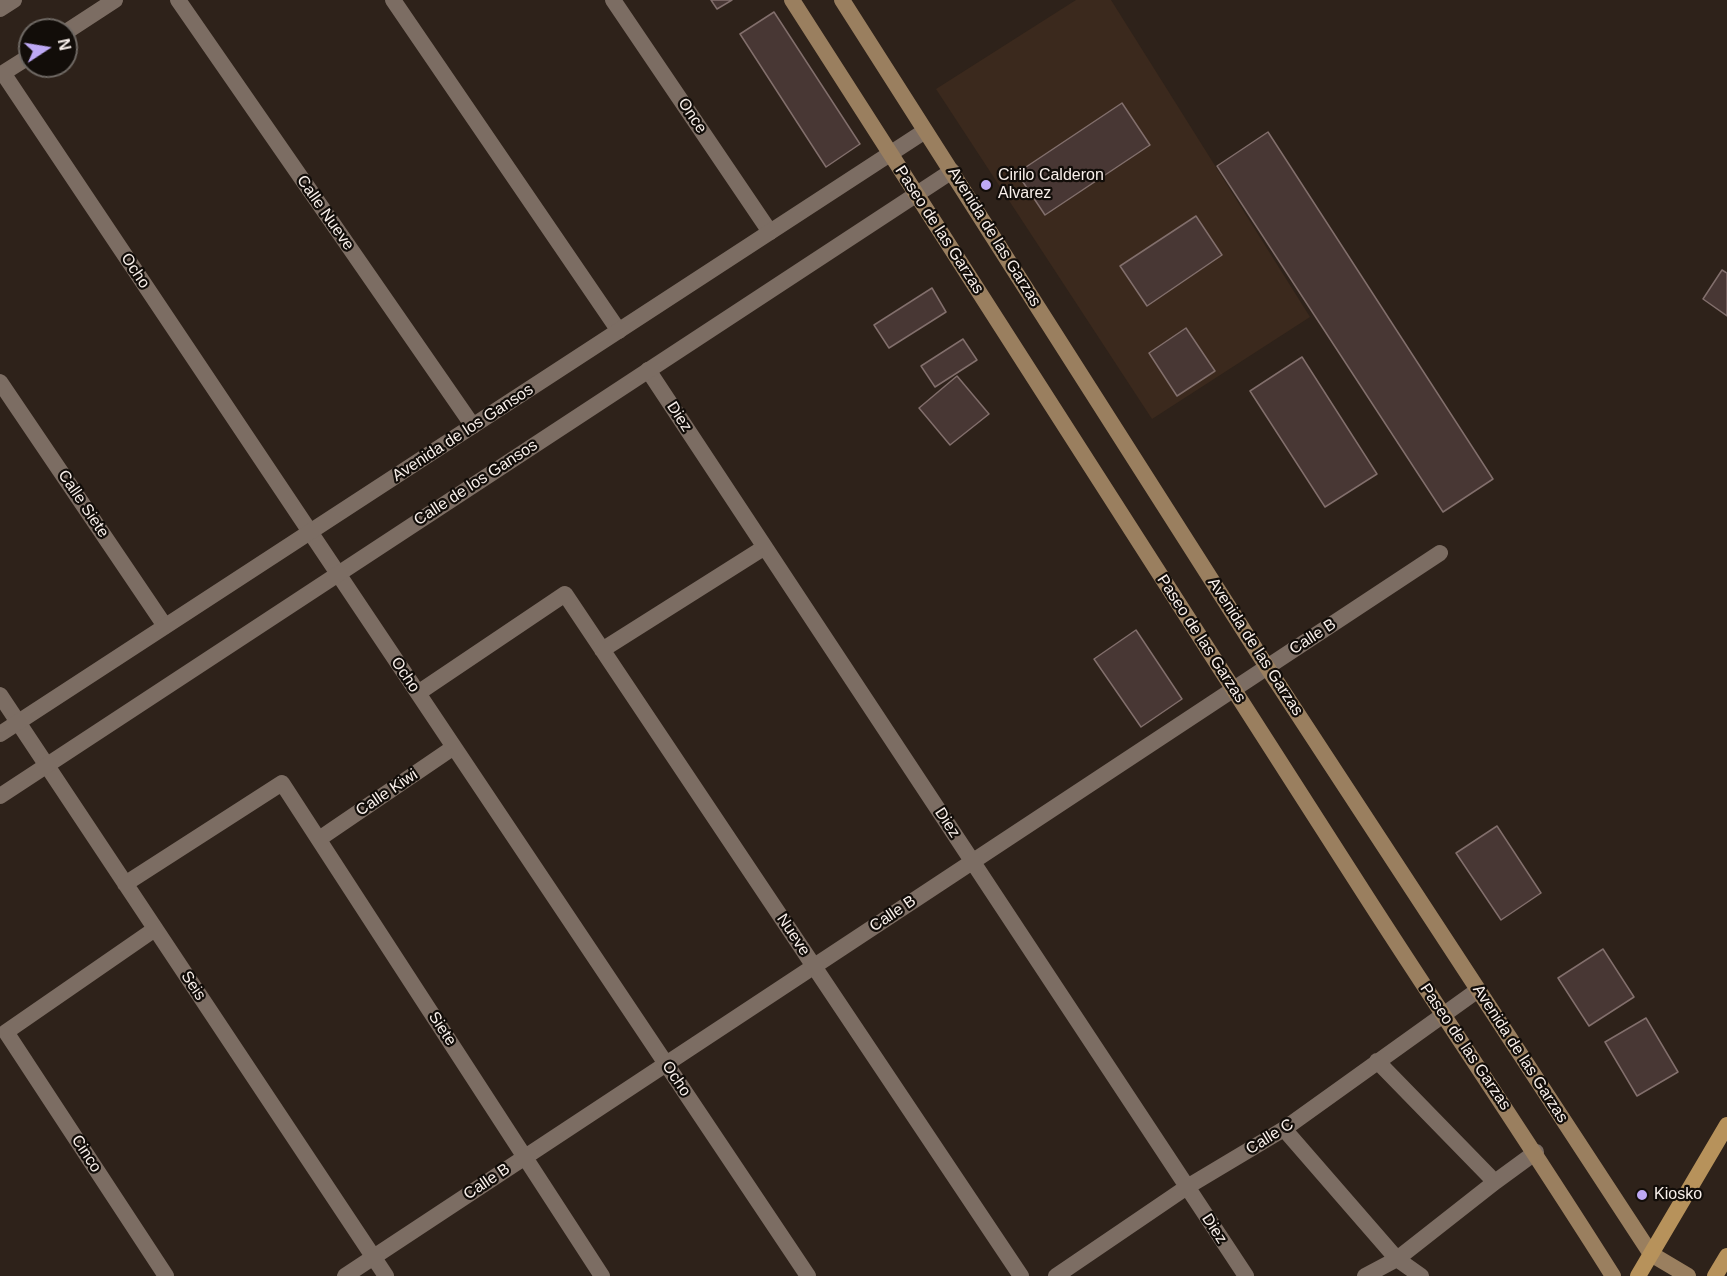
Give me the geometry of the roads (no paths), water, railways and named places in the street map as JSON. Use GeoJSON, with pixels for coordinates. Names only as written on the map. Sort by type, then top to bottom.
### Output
{"type":"FeatureCollection","features":[{"type":"Feature","properties":{"kind":"main road","name":"Paseo de las Garzas"},"geometry":{"type":"LineString","coordinates":[[792,0],[1233,690],[1442,1014],[1536,1152],[1613,1276]]}},
{"type":"Feature","properties":{"kind":"main road","name":"Avenida de las Garzas"},"geometry":{"type":"LineString","coordinates":[[842,0],[1267,667],[1651,1254],[1688,1276]]}},
{"type":"Feature","properties":{"kind":"main road"},"geometry":{"type":"LineString","coordinates":[[1638,1276],[1727,1125]]}},
{"type":"Feature","properties":{"kind":"main road"},"geometry":{"type":"LineString","coordinates":[[1715,1276],[1727,1256]]}},
{"type":"Feature","properties":{"kind":"street"},"geometry":{"type":"LineString","coordinates":[[0,9],[14,0]]}},
{"type":"Feature","properties":{"kind":"street"},"geometry":{"type":"LineString","coordinates":[[78,24],[115,0]]}},
{"type":"Feature","properties":{"kind":"street","name":"Calle Nueve"},"geometry":{"type":"LineString","coordinates":[[178,0],[473,426]]}},
{"type":"Feature","properties":{"kind":"street"},"geometry":{"type":"LineString","coordinates":[[393,0],[619,331]]}},
{"type":"Feature","properties":{"kind":"street","name":"Once"},"geometry":{"type":"LineString","coordinates":[[613,0],[770,232]]}},
{"type":"Feature","properties":{"kind":"street"},"geometry":{"type":"LineString","coordinates":[[2,74],[18,64]]}},
{"type":"Feature","properties":{"kind":"street","name":"Ocho"},"geometry":{"type":"LineString","coordinates":[[2,74],[808,1276]]}},
{"type":"Feature","properties":{"kind":"street","name":"Avenida de los Gansos"},"geometry":{"type":"LineString","coordinates":[[0,734],[925,131]]}},
{"type":"Feature","properties":{"kind":"street","name":"Calle de los Gansos"},"geometry":{"type":"LineString","coordinates":[[0,796],[952,171]]}},
{"type":"Feature","properties":{"kind":"street","name":"Diez"},"geometry":{"type":"LineString","coordinates":[[648,370],[1246,1276]]}},
{"type":"Feature","properties":{"kind":"street","name":"Calle Siete"},"geometry":{"type":"LineString","coordinates":[[0,382],[165,626]]}},
{"type":"Feature","properties":{"kind":"street"},"geometry":{"type":"LineString","coordinates":[[602,650],[765,547]]}},
{"type":"Feature","properties":{"kind":"street","name":"Calle B"},"geometry":{"type":"LineString","coordinates":[[345,1276],[1440,553]]}},
{"type":"Feature","properties":{"kind":"street","name":"Nueve"},"geometry":{"type":"LineString","coordinates":[[418,693],[565,594],[1021,1276]]}},
{"type":"Feature","properties":{"kind":"street","name":"Seis"},"geometry":{"type":"LineString","coordinates":[[0,695],[386,1276]]}},
{"type":"Feature","properties":{"kind":"street","name":"Calle Kiwi"},"geometry":{"type":"LineString","coordinates":[[319,839],[454,747]]}},
{"type":"Feature","properties":{"kind":"street","name":"Siete"},"geometry":{"type":"LineString","coordinates":[[125,884],[282,783],[602,1276]]}},
{"type":"Feature","properties":{"kind":"street","name":"Cinco"},"geometry":{"type":"LineString","coordinates":[[155,929],[6,1032],[166,1276]]}},
{"type":"Feature","properties":{"kind":"street","name":"Calle C"},"geometry":{"type":"LineString","coordinates":[[1056,1276],[1187,1187],[1284,1129],[1478,990]]}},
{"type":"Feature","properties":{"kind":"street"},"geometry":{"type":"LineString","coordinates":[[1377,1061],[1495,1182]]}},
{"type":"Feature","properties":{"kind":"street"},"geometry":{"type":"LineString","coordinates":[[1284,1129],[1397,1258],[1421,1276]]}},
{"type":"Feature","properties":{"kind":"street"},"geometry":{"type":"LineString","coordinates":[[1365,1276],[1397,1258],[1536,1152]]}},
{"type":"Feature","properties":{"kind":"place","name":"Cirilo Calderon Alvarez"},"geometry":{"type":"Point","coordinates":[986,185]}},
{"type":"Feature","properties":{"kind":"place","name":"Kiosko"},"geometry":{"type":"Point","coordinates":[1642,1195]}}]}
